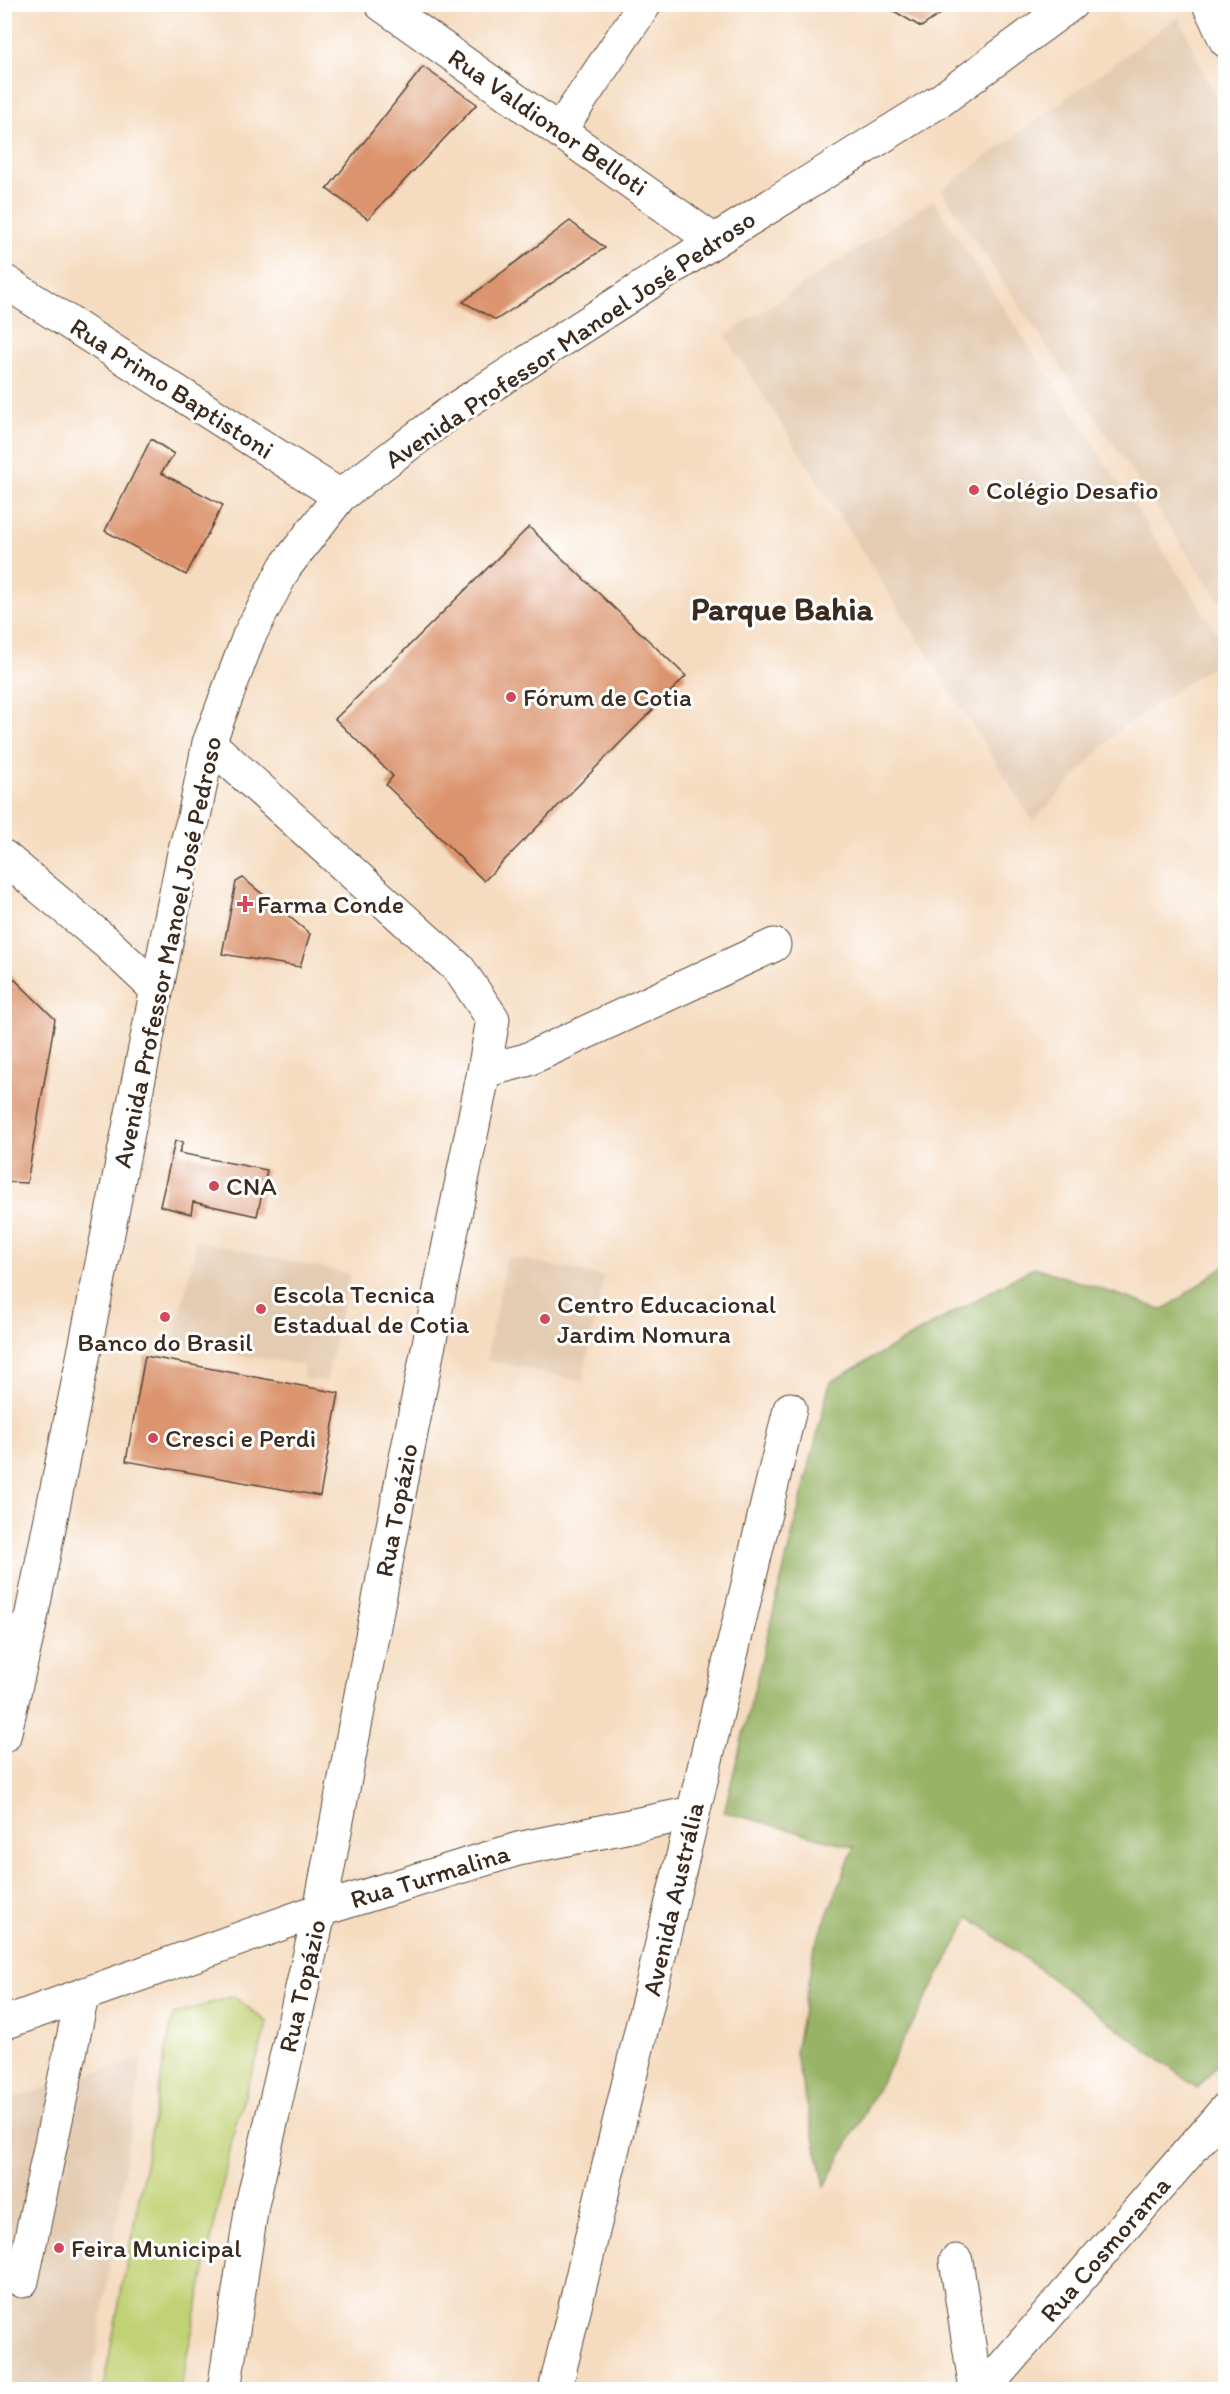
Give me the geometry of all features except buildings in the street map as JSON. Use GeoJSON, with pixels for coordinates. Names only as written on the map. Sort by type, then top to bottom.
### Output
{"type":"FeatureCollection","features":[{"type":"Feature","properties":{"kind":"street","name":"Rua Valdionor Belloti"},"geometry":{"type":"LineString","coordinates":[[381,4],[560,129],[714,241]]}},
{"type":"Feature","properties":{"kind":"street"},"geometry":{"type":"LineString","coordinates":[[560,129],[645,4]]}},
{"type":"Feature","properties":{"kind":"street","name":"Avenida Professor Manoel José Pedroso"},"geometry":{"type":"LineString","coordinates":[[4,1736],[17,1631],[209,743],[249,636],[285,567],[340,496],[455,409],[714,241],[832,170],[941,100],[1071,4]]}},
{"type":"Feature","properties":{"kind":"street"},"geometry":{"type":"LineString","coordinates":[[1209,4],[1226,41]]}},
{"type":"Feature","properties":{"kind":"street","name":"Rua Primo Baptistoni"},"geometry":{"type":"LineString","coordinates":[[4,281],[340,496]]}},
{"type":"Feature","properties":{"kind":"street","name":"Rua Topázio"},"geometry":{"type":"LineString","coordinates":[[209,743],[459,969],[492,1019],[484,1071],[405,1463],[320,1910],[252,2205],[224,2390]]}},
{"type":"Feature","properties":{"kind":"street"},"geometry":{"type":"LineString","coordinates":[[4,858],[107,943],[156,989]]}},
{"type":"Feature","properties":{"kind":"street"},"geometry":{"type":"LineString","coordinates":[[484,1071],[526,1060],[774,945]]}},
{"type":"Feature","properties":{"kind":"street","name":"Avenida Austrália"},"geometry":{"type":"LineString","coordinates":[[555,2390],[790,1409]]}},
{"type":"Feature","properties":{"kind":"street","name":"Rua Turmalina"},"geometry":{"type":"LineString","coordinates":[[4,2023],[320,1910],[519,1849],[693,1813]]}},
{"type":"Feature","properties":{"kind":"street"},"geometry":{"type":"LineString","coordinates":[[22,2281],[82,1996]]}},
{"type":"Feature","properties":{"kind":"street","name":"Rua Cosmorama"},"geometry":{"type":"LineString","coordinates":[[983,2390],[1226,2109]]}},
{"type":"Feature","properties":{"kind":"street"},"geometry":{"type":"LineString","coordinates":[[1192,2148],[1226,2148]]}},
{"type":"Feature","properties":{"kind":"street"},"geometry":{"type":"LineString","coordinates":[[956,2261],[975,2390]]}},
{"type":"Feature","properties":{"kind":"shaded area"},"geometry":{"type":"Polygon","coordinates":[[[1179,16],[1225,122],[1225,609],[941,190],[1179,16]]]}},
{"type":"Feature","properties":{"kind":"shaded area","name":"Colégio Desafio"},"geometry":{"type":"Polygon","coordinates":[[[933,200],[1225,645],[1225,657],[1121,728],[1033,821],[725,335],[933,200]]]}},
{"type":"Feature","properties":{"kind":"shaded area","name":"Escola Tecnica Estadual de Cotia"},"geometry":{"type":"Polygon","coordinates":[[[197,1241],[350,1274],[326,1382],[303,1378],[303,1365],[173,1345],[197,1241]]]}},
{"type":"Feature","properties":{"kind":"shaded area","name":"Centro Educacional Jardim Nomura"},"geometry":{"type":"Polygon","coordinates":[[[507,1256],[604,1277],[582,1381],[486,1360],[507,1256]]]}},
{"type":"Feature","properties":{"kind":"shaded area","name":"Feira Municipal"},"geometry":{"type":"Polygon","coordinates":[[[142,2057],[91,2389],[5,2390],[5,2101],[142,2057]]]}},
{"type":"Feature","properties":{"kind":"green space"},"geometry":{"type":"Polygon","coordinates":[[[1225,1265],[1226,1864],[1220,1869],[1226,1878],[1225,2057],[1197,2088],[970,1917],[825,2186],[795,2053],[815,1946],[854,1847],[724,1812],[830,1382],[1034,1267],[1164,1310],[1225,1265]]]}},
{"type":"Feature","properties":{"kind":"green space"},"geometry":{"type":"Polygon","coordinates":[[[233,1996],[268,2023],[235,2126],[180,2389],[103,2389],[173,2015],[233,1996]]]}},
{"type":"Feature","properties":{"kind":"place","name":"Colégio Desafio"},"geometry":{"type":"Point","coordinates":[974,490]}},
{"type":"Feature","properties":{"kind":"place","name":"Fórum de Cotia"},"geometry":{"type":"Point","coordinates":[511,697]}},
{"type":"Feature","properties":{"kind":"place","name":"Farma Conde"},"geometry":{"type":"Point","coordinates":[245,904]}},
{"type":"Feature","properties":{"kind":"place","name":"CNA"},"geometry":{"type":"Point","coordinates":[214,1186]}},
{"type":"Feature","properties":{"kind":"place","name":"Escola Tecnica Estadual de Cotia"},"geometry":{"type":"Point","coordinates":[261,1309]}},
{"type":"Feature","properties":{"kind":"place","name":"Banco do Brasil"},"geometry":{"type":"Point","coordinates":[165,1317]}},
{"type":"Feature","properties":{"kind":"place","name":"Centro Educacional Jardim Nomura"},"geometry":{"type":"Point","coordinates":[545,1319]}},
{"type":"Feature","properties":{"kind":"place","name":"Cresci e Perdi"},"geometry":{"type":"Point","coordinates":[153,1438]}},
{"type":"Feature","properties":{"kind":"place","name":"Feira Municipal"},"geometry":{"type":"Point","coordinates":[59,2248]}},
{"type":"Feature","properties":{"kind":"district","name":"Parque Bahia"},"geometry":{"type":"Point","coordinates":[782,609]}}]}
